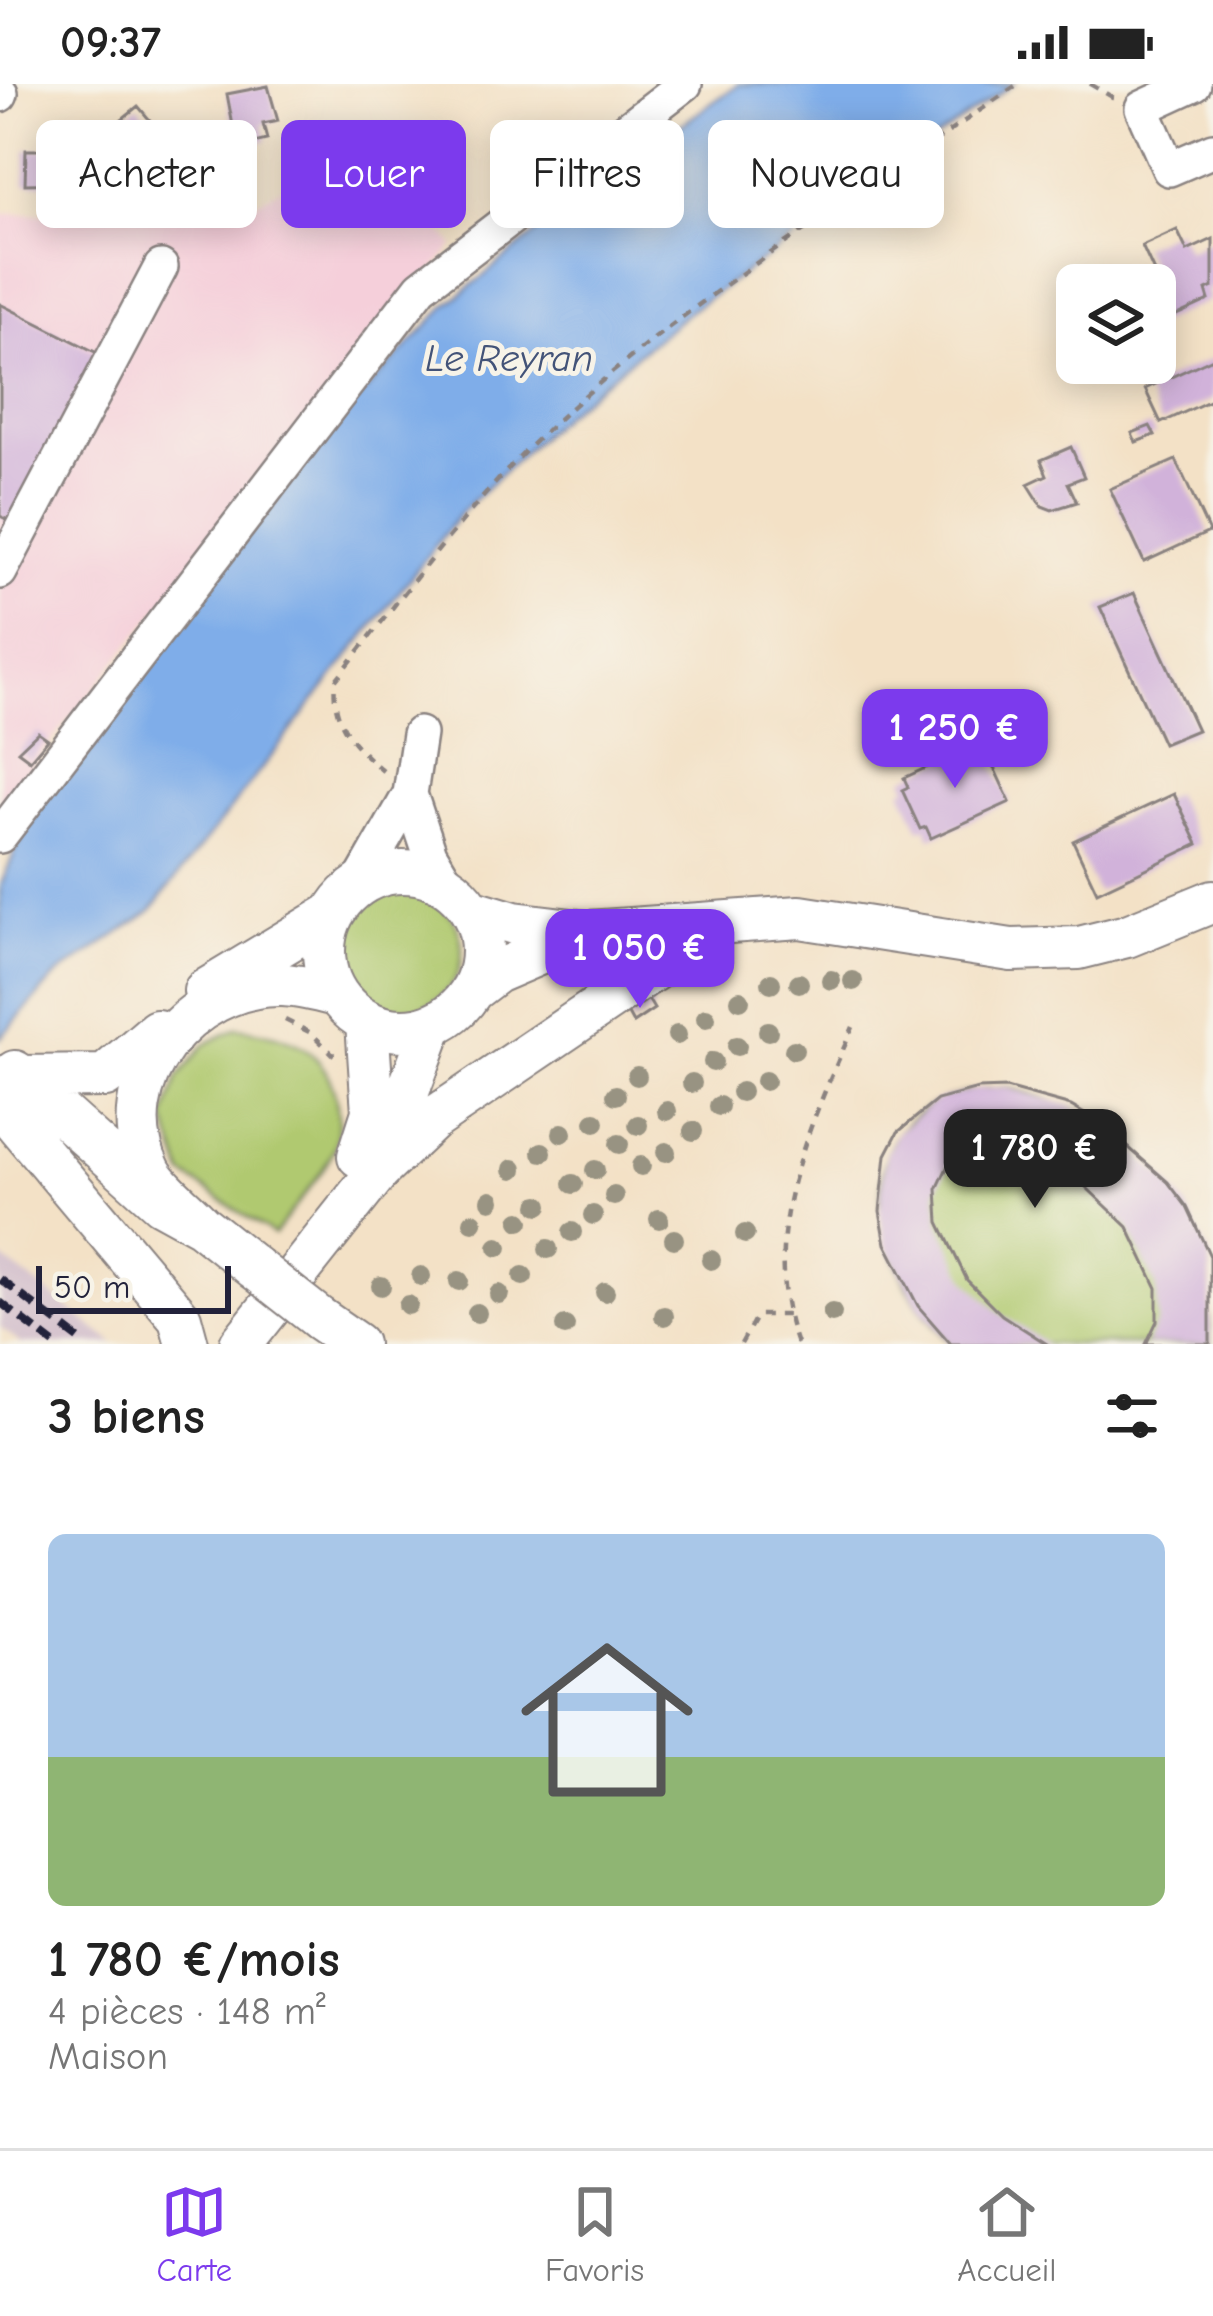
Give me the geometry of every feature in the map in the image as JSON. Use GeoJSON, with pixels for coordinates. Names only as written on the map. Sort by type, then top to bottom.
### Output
{"type":"FeatureCollection","features":[{"type":"Feature","properties":{"kind":"main road"},"geometry":{"type":"LineString","coordinates":[[5,1080],[105,1076],[219,981],[394,872],[432,877],[460,898],[514,923],[588,932],[800,917],[1011,950],[1078,948],[1213,901]]}},
{"type":"Feature","properties":{"kind":"main road"},"geometry":{"type":"LineString","coordinates":[[1172,919],[1213,884]]}},
{"type":"Feature","properties":{"kind":"main road"},"geometry":{"type":"LineString","coordinates":[[460,898],[483,951],[471,992]]}},
{"type":"Feature","properties":{"kind":"main road"},"geometry":{"type":"LineString","coordinates":[[245,1319],[349,1176],[374,1112],[352,1008],[323,956],[344,900]]}},
{"type":"Feature","properties":{"kind":"main road"},"geometry":{"type":"LineString","coordinates":[[245,1319],[379,1170],[433,1119],[724,923]]}},
{"type":"Feature","properties":{"kind":"main road"},"geometry":{"type":"LineString","coordinates":[[379,1170],[433,1024],[496,972],[588,932]]}},
{"type":"Feature","properties":{"kind":"main road"},"geometry":{"type":"LineString","coordinates":[[245,1319],[201,1225],[155,1179],[144,1155],[140,1085],[153,1058],[199,1013],[236,994],[281,985],[400,1030],[433,1024]]}},
{"type":"Feature","properties":{"kind":"main road"},"geometry":{"type":"LineString","coordinates":[[5,1080],[161,1203],[201,1225]]}},
{"type":"Feature","properties":{"kind":"main road"},"geometry":{"type":"LineString","coordinates":[[5,1080],[245,1319],[356,1344]]}},
{"type":"Feature","properties":{"kind":"main road"},"geometry":{"type":"LineString","coordinates":[[5,1080],[180,1318],[188,1344]]}},
{"type":"Feature","properties":{"kind":"street"},"geometry":{"type":"LineString","coordinates":[[0,836],[421,287],[685,84]]}},
{"type":"Feature","properties":{"kind":"street"},"geometry":{"type":"LineString","coordinates":[[1213,110],[1198,84],[1142,108],[1169,170],[1213,150]]}},
{"type":"Feature","properties":{"kind":"street"},"geometry":{"type":"LineString","coordinates":[[6,551],[161,267]]}},
{"type":"Feature","properties":{"kind":"street"},"geometry":{"type":"LineString","coordinates":[[344,900],[410,794],[419,734]]}},
{"type":"Feature","properties":{"kind":"street"},"geometry":{"type":"LineString","coordinates":[[410,794],[430,854],[460,898]]}},
{"type":"Feature","properties":{"kind":"path"},"geometry":{"type":"LineString","coordinates":[[410,794],[348,737],[332,707],[335,681],[464,521],[548,430],[681,322],[1018,84]]}},
{"type":"Feature","properties":{"kind":"path"},"geometry":{"type":"LineString","coordinates":[[1098,90],[1109,84]]}},
{"type":"Feature","properties":{"kind":"path"},"geometry":{"type":"LineString","coordinates":[[274,1016],[310,1033],[338,1059]]}},
{"type":"Feature","properties":{"kind":"path"},"geometry":{"type":"LineString","coordinates":[[797,1344],[787,1315],[782,1242],[787,1200],[853,1027]]}},
{"type":"Feature","properties":{"kind":"path"},"geometry":{"type":"LineString","coordinates":[[742,1344],[757,1315],[787,1315]]}},
{"type":"Feature","properties":{"kind":"shaded area"},"geometry":{"type":"Polygon","coordinates":[[[281,187],[281,228],[438,228],[454,245],[0,805],[0,214],[36,214],[36,228],[257,228],[257,202],[281,187]]]}},
{"type":"Feature","properties":{"kind":"shaded area"},"geometry":{"type":"Polygon","coordinates":[[[0,1256],[115,1344],[21,1344],[0,1327],[0,1256]]]}},
{"type":"Feature","properties":{"kind":"green space"},"geometry":{"type":"Polygon","coordinates":[[[403,892],[426,897],[445,909],[457,928],[462,951],[457,974],[445,993],[426,1005],[403,1010],[380,1005],[361,993],[349,974],[344,951],[349,928],[361,909],[380,897],[403,892]]]}},
{"type":"Feature","properties":{"kind":"green space"},"geometry":{"type":"Polygon","coordinates":[[[237,1028],[273,1035],[315,1057],[332,1085],[337,1105],[333,1151],[274,1235],[184,1175],[165,1118],[178,1078],[204,1045],[237,1028]]]}},
{"type":"Feature","properties":{"kind":"green space"},"geometry":{"type":"Polygon","coordinates":[[[1006,1088],[1046,1099],[1084,1119],[1150,1177],[1195,1254],[1207,1298],[1210,1344],[951,1344],[920,1308],[897,1267],[884,1225],[881,1184],[891,1147],[914,1117],[952,1096],[1006,1088]]]}},
{"type":"Feature","properties":{"kind":"water","name":"Le Reyran"},"geometry":{"type":"Polygon","coordinates":[[[739,84],[1013,84],[944,132],[944,120],[708,120],[708,228],[808,228],[687,313],[565,413],[463,510],[150,912],[55,977],[0,1038],[0,887],[32,811],[324,434],[446,306],[543,228],[684,228],[684,123],[739,84]]]}},
{"type":"Feature","properties":{"kind":"building"},"geometry":{"type":"Polygon","coordinates":[[[268,86],[278,121],[263,124],[267,140],[257,142],[257,120],[232,120],[227,94],[268,86]]]}},
{"type":"Feature","properties":{"kind":"building"},"geometry":{"type":"Polygon","coordinates":[[[138,106],[150,120],[121,120],[138,106]]]}},
{"type":"Feature","properties":{"kind":"building"},"geometry":{"type":"Polygon","coordinates":[[[26,150],[36,150],[36,184],[25,184],[26,150]]]}},
{"type":"Feature","properties":{"kind":"building"},"geometry":{"type":"Polygon","coordinates":[[[1177,230],[1187,251],[1213,239],[1213,287],[1206,290],[1209,300],[1176,315],[1176,264],[1150,264],[1142,246],[1177,230]]]}},
{"type":"Feature","properties":{"kind":"building"},"geometry":{"type":"Polygon","coordinates":[[[0,304],[97,353],[11,521],[0,516],[0,304]]]}},
{"type":"Feature","properties":{"kind":"building"},"geometry":{"type":"Polygon","coordinates":[[[1213,358],[1213,399],[1161,423],[1145,389],[1176,384],[1176,375],[1213,358]]]}},
{"type":"Feature","properties":{"kind":"building"},"geometry":{"type":"Polygon","coordinates":[[[1150,426],[1155,435],[1136,442],[1132,433],[1150,426]]]}},
{"type":"Feature","properties":{"kind":"building"},"geometry":{"type":"Polygon","coordinates":[[[1071,447],[1084,477],[1068,483],[1077,502],[1052,510],[1042,506],[1028,484],[1047,475],[1041,460],[1071,447]]]}},
{"type":"Feature","properties":{"kind":"building"},"geometry":{"type":"Polygon","coordinates":[[[1176,460],[1209,532],[1144,562],[1110,489],[1176,460]]]}},
{"type":"Feature","properties":{"kind":"building"},"geometry":{"type":"Polygon","coordinates":[[[1134,593],[1197,730],[1163,744],[1100,607],[1134,593]]]}},
{"type":"Feature","properties":{"kind":"building"},"geometry":{"type":"Polygon","coordinates":[[[38,732],[48,739],[30,760],[18,751],[38,732]]]}},
{"type":"Feature","properties":{"kind":"building"},"geometry":{"type":"Polygon","coordinates":[[[982,742],[1010,802],[931,838],[926,827],[920,829],[902,790],[908,787],[904,778],[982,742]]]}},
{"type":"Feature","properties":{"kind":"building"},"geometry":{"type":"Polygon","coordinates":[[[1174,794],[1198,844],[1097,892],[1073,841],[1174,794]]]}},
{"type":"Feature","properties":{"kind":"building"},"geometry":{"type":"Polygon","coordinates":[[[648,999],[654,1009],[633,1023],[627,1012],[648,999]]]}},
{"type":"Feature","properties":{"kind":"building"},"geometry":{"type":"Polygon","coordinates":[[[1006,1088],[1071,1106],[1103,1125],[1168,1182],[1187,1207],[1210,1256],[1210,1344],[1146,1344],[1157,1321],[1157,1288],[1128,1227],[1070,1172],[1000,1146],[982,1145],[951,1159],[937,1189],[939,1222],[967,1280],[1002,1315],[1047,1344],[951,1344],[918,1306],[886,1244],[880,1211],[886,1155],[898,1132],[937,1100],[978,1089],[1006,1088]]]}},
{"type":"Feature","properties":{"kind":"railway"},"geometry":{"type":"LineString","coordinates":[[0,1279],[85,1344]]}},
{"type":"Feature","properties":{"kind":"railway"},"geometry":{"type":"LineString","coordinates":[[0,1302],[54,1344]]}}]}
